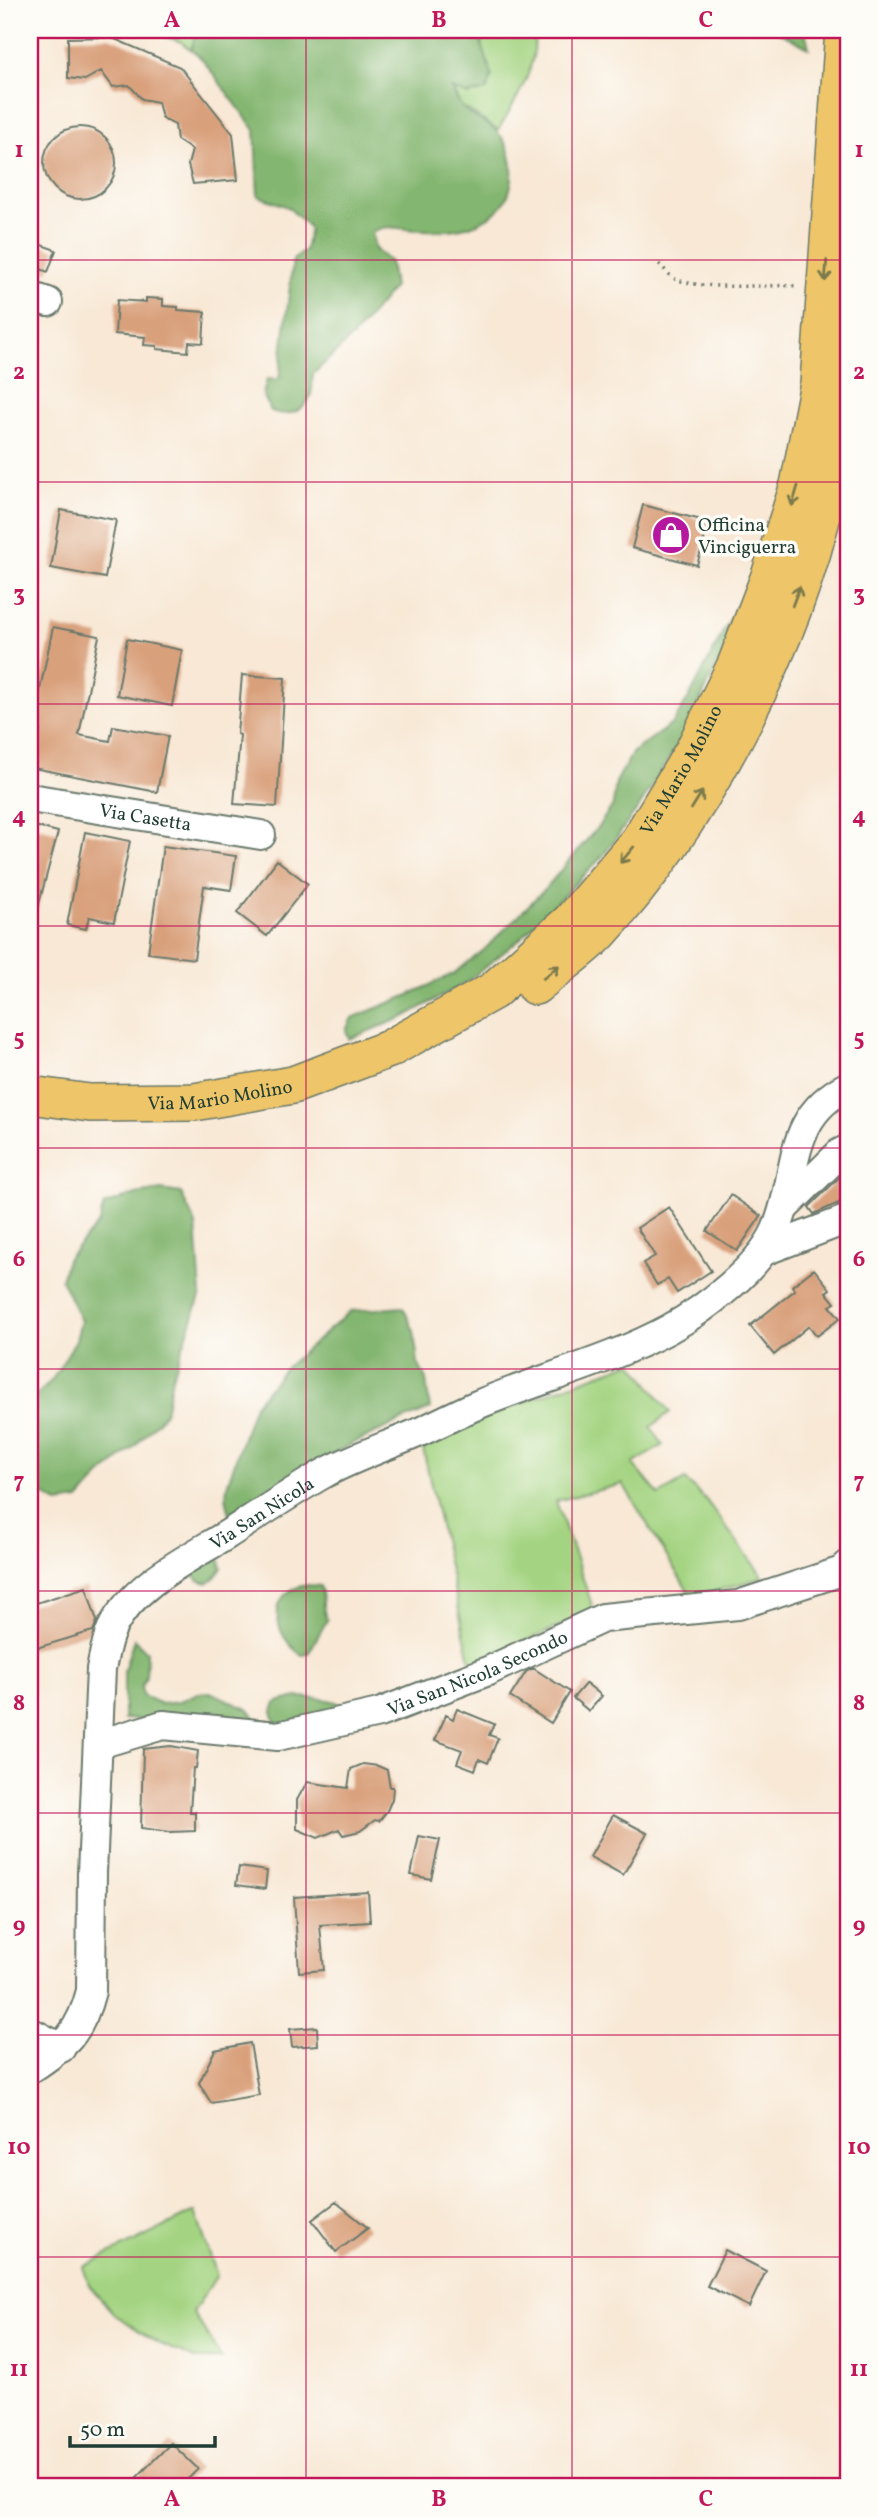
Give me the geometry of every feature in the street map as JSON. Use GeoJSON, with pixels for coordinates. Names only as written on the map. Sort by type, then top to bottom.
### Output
{"type":"FeatureCollection","features":[{"type":"Feature","properties":{"kind":"main road"},"geometry":{"type":"LineString","coordinates":[[816,30],[842,122],[848,191]]}},
{"type":"Feature","properties":{"kind":"main road"},"geometry":{"type":"LineString","coordinates":[[838,105],[844,30]]}},
{"type":"Feature","properties":{"kind":"main road"},"geometry":{"type":"LineString","coordinates":[[838,105],[848,67]]}},
{"type":"Feature","properties":{"kind":"main road","name":"Via Mario Molino"},"geometry":{"type":"LineString","coordinates":[[30,1095],[90,1103],[194,1102],[293,1085],[389,1049],[493,991],[571,921],[639,841],[694,750],[736,665],[771,573],[799,485],[818,383],[838,105]]}},
{"type":"Feature","properties":{"kind":"main road","name":"Via Mario Molino"},"geometry":{"type":"LineString","coordinates":[[30,1115],[89,1122],[197,1121],[306,1102],[409,1065],[512,1005],[598,933],[664,855],[723,758],[768,671],[805,573],[829,485],[843,399],[848,317]]}},
{"type":"Feature","properties":{"kind":"street","name":"Via Casetta"},"geometry":{"type":"LineString","coordinates":[[30,798],[261,835]]}},
{"type":"Feature","properties":{"kind":"street"},"geometry":{"type":"LineString","coordinates":[[784,1208],[795,1153],[809,1118],[833,1094],[848,1086]]}},
{"type":"Feature","properties":{"kind":"street"},"geometry":{"type":"LineString","coordinates":[[784,1208],[840,1153],[848,1149]]}},
{"type":"Feature","properties":{"kind":"street","name":"Via San Nicola"},"geometry":{"type":"LineString","coordinates":[[30,2069],[61,2048],[80,2023],[91,1990],[92,1873],[101,1669],[105,1644],[122,1612],[139,1594],[163,1576],[325,1473],[477,1405],[605,1357],[669,1329],[728,1288],[764,1251],[784,1208]]}},
{"type":"Feature","properties":{"kind":"street"},"geometry":{"type":"LineString","coordinates":[[764,1251],[848,1219]]}},
{"type":"Feature","properties":{"kind":"street","name":"Via San Nicola Secondo"},"geometry":{"type":"LineString","coordinates":[[99,1744],[163,1725],[278,1736],[379,1713],[488,1671],[603,1618],[738,1605],[842,1571],[848,1565]]}},
{"type":"Feature","properties":{"kind":"street"},"geometry":{"type":"LineString","coordinates":[[30,2032],[61,2048]]}},
{"type":"Feature","properties":{"kind":"path"},"geometry":{"type":"LineString","coordinates":[[659,264],[672,278],[710,285],[825,286]]}},
{"type":"Feature","properties":{"kind":"green space"},"geometry":{"type":"Polygon","coordinates":[[[148,30],[197,30],[191,50],[181,42],[148,30]]]}},
{"type":"Feature","properties":{"kind":"green space"},"geometry":{"type":"Polygon","coordinates":[[[197,30],[477,30],[492,75],[487,90],[468,95],[452,89],[465,110],[493,129],[506,143],[512,169],[511,184],[503,205],[488,218],[467,227],[432,231],[389,227],[372,233],[375,249],[390,262],[394,287],[356,333],[313,374],[310,397],[303,407],[293,412],[282,414],[271,411],[263,395],[267,379],[279,380],[293,260],[305,250],[310,228],[288,207],[258,196],[255,130],[201,58],[191,50],[197,30]]]}},
{"type":"Feature","properties":{"kind":"green space"},"geometry":{"type":"Polygon","coordinates":[[[477,30],[534,30],[535,44],[530,70],[498,130],[460,105],[452,87],[469,95],[481,44],[477,30]]]}},
{"type":"Feature","properties":{"kind":"green space"},"geometry":{"type":"Polygon","coordinates":[[[775,30],[805,30],[809,48],[775,30]]]}},
{"type":"Feature","properties":{"kind":"green space"},"geometry":{"type":"Polygon","coordinates":[[[749,582],[741,615],[686,731],[639,807],[602,857],[520,939],[464,984],[404,1017],[349,1039],[346,1030],[352,1018],[453,974],[484,950],[546,888],[598,827],[613,805],[616,782],[633,752],[673,723],[690,696],[749,582]]]}},
{"type":"Feature","properties":{"kind":"green space"},"geometry":{"type":"Polygon","coordinates":[[[161,1190],[181,1193],[196,1225],[201,1294],[172,1378],[165,1413],[79,1500],[58,1503],[30,1488],[30,1402],[52,1380],[76,1340],[81,1321],[61,1279],[67,1259],[99,1223],[104,1205],[136,1194],[161,1190]]]}},
{"type":"Feature","properties":{"kind":"green space"},"geometry":{"type":"Polygon","coordinates":[[[403,1307],[414,1331],[418,1363],[426,1380],[430,1409],[327,1457],[230,1515],[226,1497],[227,1486],[253,1407],[285,1368],[351,1311],[403,1307]]]}},
{"type":"Feature","properties":{"kind":"green space"},"geometry":{"type":"Polygon","coordinates":[[[632,1362],[670,1412],[651,1427],[663,1445],[633,1464],[659,1495],[685,1480],[706,1500],[763,1577],[692,1598],[623,1484],[556,1501],[594,1611],[471,1665],[421,1440],[632,1362]]]}},
{"type":"Feature","properties":{"kind":"green space"},"geometry":{"type":"Polygon","coordinates":[[[217,1550],[222,1568],[213,1580],[207,1583],[198,1580],[188,1569],[217,1550]]]}},
{"type":"Feature","properties":{"kind":"green space"},"geometry":{"type":"Polygon","coordinates":[[[308,1585],[320,1586],[327,1620],[308,1654],[302,1655],[284,1637],[278,1615],[279,1604],[285,1595],[308,1585]]]}},
{"type":"Feature","properties":{"kind":"green space"},"geometry":{"type":"Polygon","coordinates":[[[134,1639],[147,1652],[146,1677],[141,1687],[143,1696],[161,1704],[178,1702],[198,1693],[210,1692],[248,1709],[261,1725],[124,1719],[124,1671],[134,1639]]]}},
{"type":"Feature","properties":{"kind":"green space"},"geometry":{"type":"Polygon","coordinates":[[[298,1697],[334,1701],[353,1712],[277,1726],[273,1714],[277,1702],[298,1697]]]}},
{"type":"Feature","properties":{"kind":"green space"},"geometry":{"type":"Polygon","coordinates":[[[195,2212],[217,2275],[193,2312],[222,2359],[195,2359],[156,2342],[114,2314],[89,2285],[83,2267],[195,2212]]]}},
{"type":"Feature","properties":{"kind":"building"},"geometry":{"type":"Polygon","coordinates":[[[110,37],[180,67],[233,134],[238,180],[193,184],[188,165],[192,150],[177,140],[175,125],[162,118],[158,102],[142,99],[129,85],[113,87],[101,71],[85,80],[68,78],[68,38],[110,37]]]}},
{"type":"Feature","properties":{"kind":"building"},"geometry":{"type":"Polygon","coordinates":[[[80,127],[100,133],[110,143],[116,163],[110,183],[100,193],[80,199],[60,193],[50,183],[44,163],[50,143],[60,133],[80,127]]]}},
{"type":"Feature","properties":{"kind":"building"},"geometry":{"type":"Polygon","coordinates":[[[30,241],[56,250],[48,272],[30,265],[30,241]]]}},
{"type":"Feature","properties":{"kind":"building"},"geometry":{"type":"Polygon","coordinates":[[[146,298],[163,299],[163,306],[178,307],[178,310],[205,312],[203,343],[189,342],[188,352],[157,349],[157,346],[144,345],[145,337],[115,334],[117,300],[146,302],[146,298]]]}},
{"type":"Feature","properties":{"kind":"building","name":"Officina Vinciguerra"},"geometry":{"type":"Polygon","coordinates":[[[643,505],[709,522],[697,565],[632,548],[643,505]]]}},
{"type":"Feature","properties":{"kind":"building"},"geometry":{"type":"Polygon","coordinates":[[[61,510],[116,520],[105,578],[51,568],[61,510]]]}},
{"type":"Feature","properties":{"kind":"building"},"geometry":{"type":"Polygon","coordinates":[[[53,627],[99,636],[79,735],[110,741],[113,726],[168,736],[157,792],[33,768],[40,730],[32,728],[53,627]]]}},
{"type":"Feature","properties":{"kind":"building"},"geometry":{"type":"Polygon","coordinates":[[[127,639],[182,650],[172,706],[117,695],[127,639]]]}},
{"type":"Feature","properties":{"kind":"building"},"geometry":{"type":"Polygon","coordinates":[[[242,675],[285,678],[277,807],[234,804],[242,675]]]}},
{"type":"Feature","properties":{"kind":"building"},"geometry":{"type":"Polygon","coordinates":[[[30,825],[58,832],[36,915],[30,914],[30,825]]]}},
{"type":"Feature","properties":{"kind":"building"},"geometry":{"type":"Polygon","coordinates":[[[85,832],[130,841],[114,922],[89,917],[86,929],[67,925],[85,832]]]}},
{"type":"Feature","properties":{"kind":"building"},"geometry":{"type":"Polygon","coordinates":[[[163,846],[236,856],[231,890],[204,886],[194,959],[148,953],[163,846]]]}},
{"type":"Feature","properties":{"kind":"building"},"geometry":{"type":"Polygon","coordinates":[[[277,860],[308,884],[267,936],[237,913],[277,860]]]}},
{"type":"Feature","properties":{"kind":"building"},"geometry":{"type":"Polygon","coordinates":[[[848,1169],[848,1199],[814,1214],[809,1207],[848,1169]]]}},
{"type":"Feature","properties":{"kind":"building"},"geometry":{"type":"Polygon","coordinates":[[[731,1195],[761,1216],[737,1251],[707,1231],[731,1195]]]}},
{"type":"Feature","properties":{"kind":"building"},"geometry":{"type":"Polygon","coordinates":[[[669,1207],[711,1271],[677,1293],[668,1279],[657,1285],[643,1263],[655,1256],[637,1228],[669,1207]]]}},
{"type":"Feature","properties":{"kind":"building"},"geometry":{"type":"Polygon","coordinates":[[[814,1269],[830,1289],[826,1292],[835,1303],[830,1306],[840,1318],[817,1336],[809,1326],[774,1355],[750,1326],[795,1290],[792,1286],[814,1269]]]}},
{"type":"Feature","properties":{"kind":"building"},"geometry":{"type":"Polygon","coordinates":[[[86,1587],[97,1621],[93,1631],[30,1650],[30,1605],[86,1587]]]}},
{"type":"Feature","properties":{"kind":"building"},"geometry":{"type":"Polygon","coordinates":[[[533,1668],[570,1692],[551,1723],[510,1697],[526,1672],[533,1668]]]}},
{"type":"Feature","properties":{"kind":"building"},"geometry":{"type":"Polygon","coordinates":[[[586,1683],[602,1696],[589,1711],[573,1698],[586,1683]]]}},
{"type":"Feature","properties":{"kind":"building"},"geometry":{"type":"Polygon","coordinates":[[[457,1709],[494,1724],[489,1735],[498,1738],[488,1763],[479,1759],[475,1770],[457,1763],[462,1750],[435,1740],[446,1715],[453,1719],[457,1709]]]}},
{"type":"Feature","properties":{"kind":"building"},"geometry":{"type":"Polygon","coordinates":[[[171,1746],[198,1751],[196,1768],[193,1768],[190,1812],[195,1812],[195,1831],[170,1832],[141,1828],[143,1749],[171,1746]]]}},
{"type":"Feature","properties":{"kind":"building"},"geometry":{"type":"Polygon","coordinates":[[[363,1764],[387,1770],[390,1787],[393,1787],[392,1799],[379,1821],[375,1820],[360,1831],[343,1835],[339,1829],[318,1838],[297,1829],[297,1800],[307,1782],[348,1788],[351,1769],[363,1764]]]}},
{"type":"Feature","properties":{"kind":"building"},"geometry":{"type":"Polygon","coordinates":[[[613,1815],[647,1833],[623,1875],[590,1857],[613,1815]]]}},
{"type":"Feature","properties":{"kind":"building"},"geometry":{"type":"Polygon","coordinates":[[[419,1836],[440,1840],[431,1879],[411,1875],[419,1836]]]}},
{"type":"Feature","properties":{"kind":"building"},"geometry":{"type":"Polygon","coordinates":[[[239,1867],[267,1871],[265,1889],[236,1885],[239,1867]]]}},
{"type":"Feature","properties":{"kind":"building"},"geometry":{"type":"Polygon","coordinates":[[[368,1892],[370,1922],[320,1925],[324,1970],[299,1972],[294,1897],[368,1892]]]}},
{"type":"Feature","properties":{"kind":"building"},"geometry":{"type":"Polygon","coordinates":[[[317,2027],[318,2045],[292,2047],[290,2029],[317,2027]]]}},
{"type":"Feature","properties":{"kind":"building"},"geometry":{"type":"Polygon","coordinates":[[[250,2043],[259,2095],[211,2103],[199,2083],[215,2050],[250,2043]]]}},
{"type":"Feature","properties":{"kind":"building"},"geometry":{"type":"Polygon","coordinates":[[[336,2202],[368,2228],[336,2252],[312,2220],[336,2202]]]}},
{"type":"Feature","properties":{"kind":"building"},"geometry":{"type":"Polygon","coordinates":[[[725,2250],[766,2271],[749,2307],[707,2286],[725,2250]]]}},
{"type":"Feature","properties":{"kind":"building"},"geometry":{"type":"Polygon","coordinates":[[[171,2443],[198,2469],[180,2487],[147,2487],[137,2477],[171,2443]]]}},
{"type":"Feature","properties":{"kind":"place","name":"Officina Vinciguerra"},"geometry":{"type":"Point","coordinates":[671,535]}}]}
